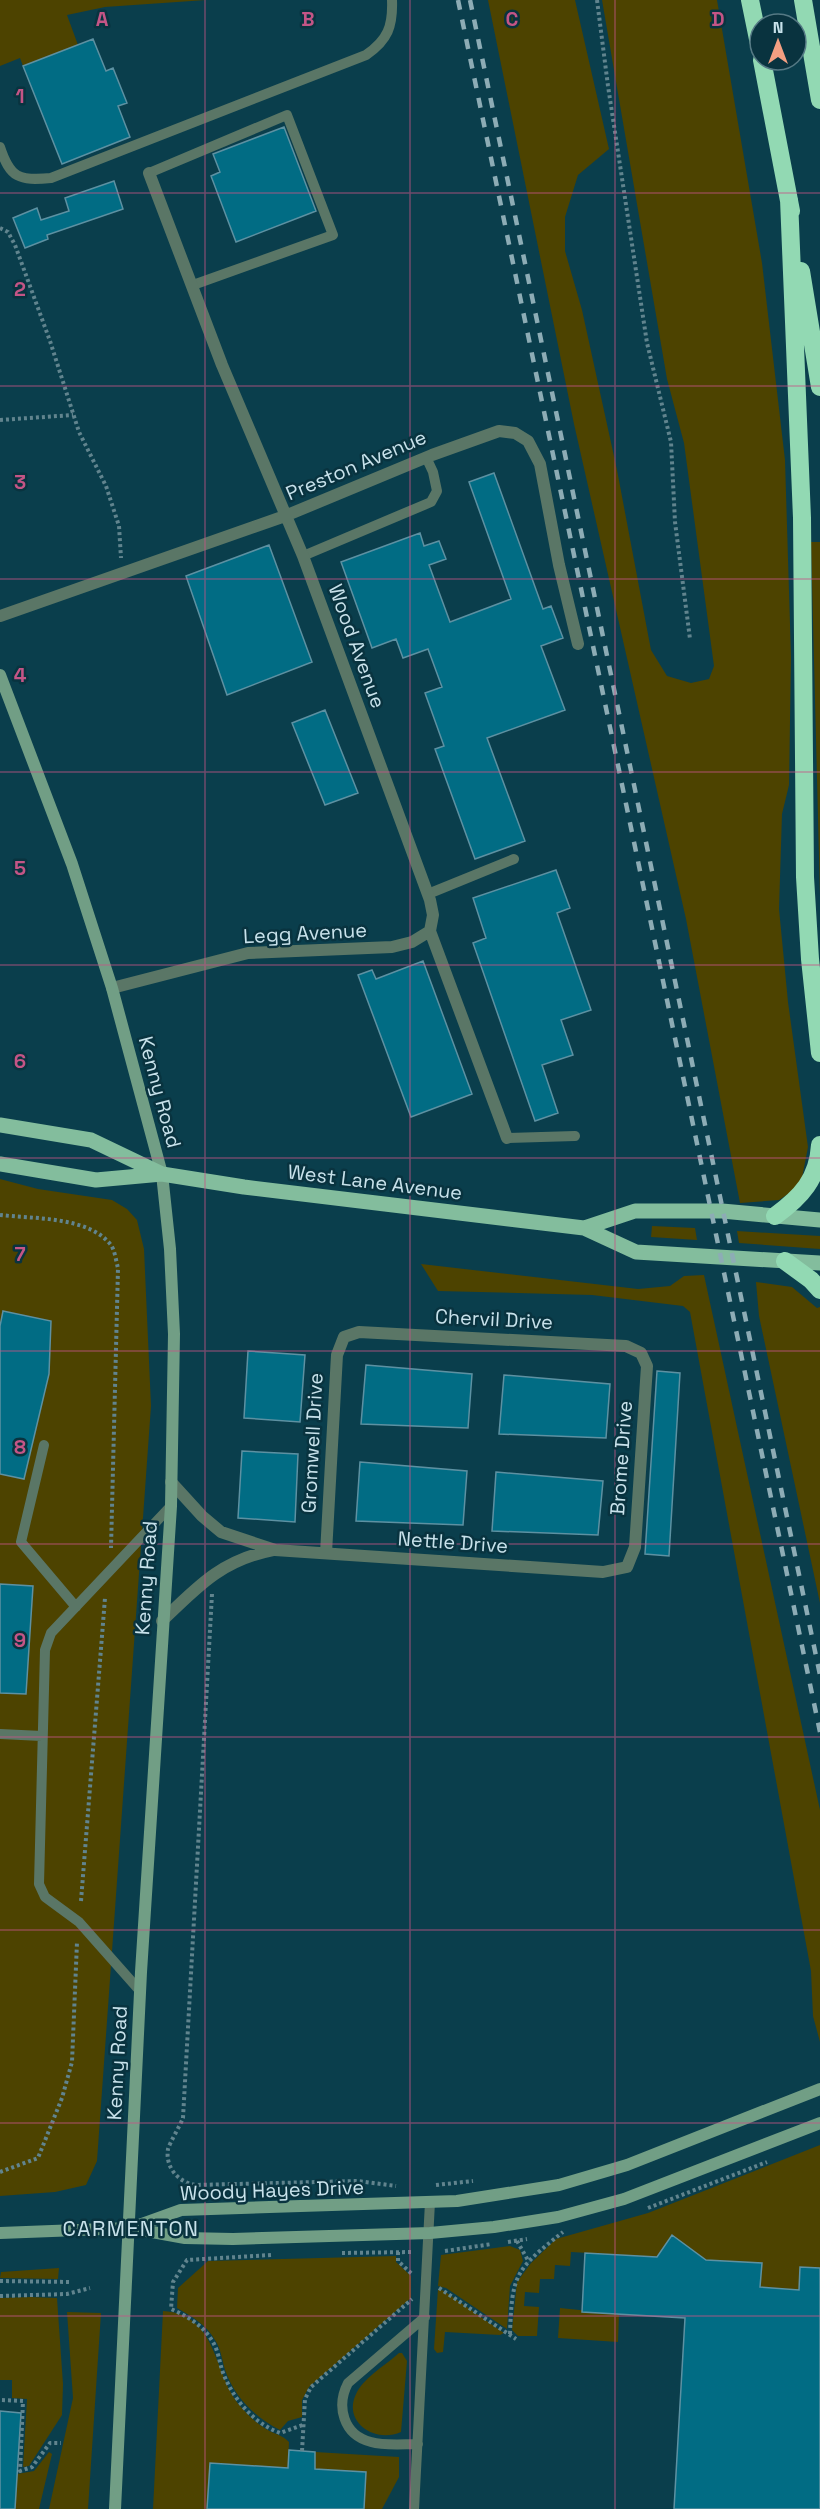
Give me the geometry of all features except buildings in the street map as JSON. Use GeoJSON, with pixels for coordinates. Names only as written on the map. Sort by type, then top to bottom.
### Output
{"type":"FeatureCollection","features":[{"type":"Feature","properties":{"kind":"highway"},"geometry":{"type":"LineString","coordinates":[[803,0],[820,100]]}},
{"type":"Feature","properties":{"kind":"highway"},"geometry":{"type":"LineString","coordinates":[[810,0],[820,44]]}},
{"type":"Feature","properties":{"kind":"highway"},"geometry":{"type":"LineString","coordinates":[[764,72],[789,199],[820,387]]}},
{"type":"Feature","properties":{"kind":"highway"},"geometry":{"type":"LineString","coordinates":[[789,199],[802,518],[805,877],[810,959],[820,1053]]}},
{"type":"Feature","properties":{"kind":"highway"},"geometry":{"type":"LineString","coordinates":[[775,1216],[798,1200],[810,1185],[820,1145]]}},
{"type":"Feature","properties":{"kind":"highway"},"geometry":{"type":"LineString","coordinates":[[785,1261],[811,1280],[820,1290]]}},
{"type":"Feature","properties":{"kind":"main road","name":"West Lane Avenue"},"geometry":{"type":"LineString","coordinates":[[0,1125],[92,1140],[162,1174]]}},
{"type":"Feature","properties":{"kind":"main road","name":"West Lane Avenue"},"geometry":{"type":"LineString","coordinates":[[0,1164],[96,1180],[162,1174],[244,1187],[584,1228],[636,1252],[820,1263]]}},
{"type":"Feature","properties":{"kind":"main road","name":"West Lane Avenue"},"geometry":{"type":"LineString","coordinates":[[584,1228],[635,1211],[722,1211],[820,1220]]}},
{"type":"Feature","properties":{"kind":"street","name":"Wood Avenue"},"geometry":{"type":"LineString","coordinates":[[150,173],[194,285],[222,365],[303,556],[428,894],[433,915],[430,931],[507,1138]]}},
{"type":"Feature","properties":{"kind":"street","name":"Preston Avenue"},"geometry":{"type":"LineString","coordinates":[[0,616],[285,516],[426,457],[499,431],[515,433],[528,441],[540,464],[559,565],[578,644]]}},
{"type":"Feature","properties":{"kind":"street","name":"Kenny Road"},"geometry":{"type":"LineString","coordinates":[[0,675],[72,864],[112,988],[162,1174],[170,1248],[174,1334],[171,1506],[140,1991],[115,2509]]}},
{"type":"Feature","properties":{"kind":"street","name":"Legg Avenue"},"geometry":{"type":"LineString","coordinates":[[112,988],[248,953],[392,948],[412,942],[430,931]]}},
{"type":"Feature","properties":{"kind":"street","name":"Chervil Drive"},"geometry":{"type":"LineString","coordinates":[[344,1337],[358,1332],[369,1332],[626,1346],[641,1353]]}},
{"type":"Feature","properties":{"kind":"street","name":"Gromwell Drive"},"geometry":{"type":"LineString","coordinates":[[326,1553],[336,1355],[344,1337]]}},
{"type":"Feature","properties":{"kind":"street","name":"Brome Drive"},"geometry":{"type":"LineString","coordinates":[[627,1566],[635,1547],[647,1366],[641,1353]]}},
{"type":"Feature","properties":{"kind":"street","name":"Nettle Drive"},"geometry":{"type":"LineString","coordinates":[[171,1482],[202,1516],[221,1532],[275,1550],[603,1572],[616,1571],[627,1566]]}},
{"type":"Feature","properties":{"kind":"street","name":"Nettle Drive"},"geometry":{"type":"LineString","coordinates":[[162,1621],[203,1581],[225,1566],[241,1558],[275,1550]]}},
{"type":"Feature","properties":{"kind":"street","name":"Woody Hayes Drive"},"geometry":{"type":"LineString","coordinates":[[130,2228],[181,2210],[430,2202],[559,2185],[627,2165],[820,2089]]}},
{"type":"Feature","properties":{"kind":"street"},"geometry":{"type":"LineString","coordinates":[[0,2232],[130,2228],[194,2239],[430,2233],[558,2217],[624,2199],[820,2123]]}},
{"type":"Feature","properties":{"kind":"lane"},"geometry":{"type":"LineString","coordinates":[[0,147],[6,166],[14,175],[37,180],[62,174],[366,55],[386,38],[391,26],[392,0]]}},
{"type":"Feature","properties":{"kind":"lane"},"geometry":{"type":"LineString","coordinates":[[150,173],[287,114],[333,236],[194,285]]}},
{"type":"Feature","properties":{"kind":"lane"},"geometry":{"type":"LineString","coordinates":[[303,556],[430,502],[437,491],[433,472],[426,457]]}},
{"type":"Feature","properties":{"kind":"lane"},"geometry":{"type":"LineString","coordinates":[[428,894],[514,859]]}},
{"type":"Feature","properties":{"kind":"lane"},"geometry":{"type":"LineString","coordinates":[[507,1138],[576,1136]]}},
{"type":"Feature","properties":{"kind":"lane"},"geometry":{"type":"LineString","coordinates":[[44,1445],[21,1542],[76,1607]]}},
{"type":"Feature","properties":{"kind":"lane"},"geometry":{"type":"LineString","coordinates":[[140,1991],[79,1922],[45,1897],[39,1884],[45,1650],[51,1633],[171,1506]]}},
{"type":"Feature","properties":{"kind":"lane"},"geometry":{"type":"LineString","coordinates":[[0,1734],[42,1736]]}},
{"type":"Feature","properties":{"kind":"lane"},"geometry":{"type":"LineString","coordinates":[[414,2509],[430,2202]]}},
{"type":"Feature","properties":{"kind":"lane"},"geometry":{"type":"LineString","coordinates":[[418,2444],[370,2442],[354,2433],[345,2422],[341,2406],[342,2394],[348,2383],[425,2317]]}},
{"type":"Feature","properties":{"kind":"path"},"geometry":{"type":"LineString","coordinates":[[597,0],[647,343],[671,442],[675,522],[690,639]]}},
{"type":"Feature","properties":{"kind":"path"},"geometry":{"type":"LineString","coordinates":[[0,228],[8,232],[22,262],[79,432],[106,486],[119,526],[121,574]]}},
{"type":"Feature","properties":{"kind":"path"},"geometry":{"type":"LineString","coordinates":[[0,420],[73,415]]}},
{"type":"Feature","properties":{"kind":"path"},"geometry":{"type":"LineString","coordinates":[[0,1215],[81,1226],[102,1236],[113,1247],[118,1268],[118,1322],[113,1537],[110,1554]]}},
{"type":"Feature","properties":{"kind":"path"},"geometry":{"type":"LineString","coordinates":[[212,1593],[183,2118],[176,2136],[168,2146],[172,2171],[184,2183],[195,2185],[358,2181],[403,2187]]}},
{"type":"Feature","properties":{"kind":"path"},"geometry":{"type":"LineString","coordinates":[[81,1901],[105,1597]]}},
{"type":"Feature","properties":{"kind":"path"},"geometry":{"type":"LineString","coordinates":[[0,2172],[38,2158],[62,2098],[72,2062],[77,1939]]}},
{"type":"Feature","properties":{"kind":"path"},"geometry":{"type":"LineString","coordinates":[[425,2186],[482,2181]]}},
{"type":"Feature","properties":{"kind":"path"},"geometry":{"type":"LineString","coordinates":[[510,2334],[515,2279],[529,2262],[563,2232]]}},
{"type":"Feature","properties":{"kind":"path"},"geometry":{"type":"LineString","coordinates":[[517,2241],[529,2262]]}},
{"type":"Feature","properties":{"kind":"path"},"geometry":{"type":"LineString","coordinates":[[398,2252],[398,2261],[414,2276]]}},
{"type":"Feature","properties":{"kind":"path"},"geometry":{"type":"LineString","coordinates":[[339,2253],[413,2252]]}},
{"type":"Feature","properties":{"kind":"path"},"geometry":{"type":"LineString","coordinates":[[280,2255],[187,2260],[173,2282],[171,2309],[185,2315],[207,2334],[218,2353],[227,2382],[249,2414],[280,2433],[303,2425]]}},
{"type":"Feature","properties":{"kind":"path"},"geometry":{"type":"LineString","coordinates":[[0,2281],[71,2282]]}},
{"type":"Feature","properties":{"kind":"path"},"geometry":{"type":"LineString","coordinates":[[302,2451],[305,2398],[311,2387],[413,2299],[413,2287]]}},
{"type":"Feature","properties":{"kind":"path"},"geometry":{"type":"LineString","coordinates":[[0,2296],[67,2294],[90,2288]]}},
{"type":"Feature","properties":{"kind":"path"},"geometry":{"type":"LineString","coordinates":[[438,2288],[516,2338]]}},
{"type":"Feature","properties":{"kind":"path"},"geometry":{"type":"LineString","coordinates":[[2,2400],[23,2401],[20,2471],[32,2467],[50,2443],[61,2444]]}},
{"type":"Feature","properties":{"kind":"shaded area"},"geometry":{"type":"Polygon","coordinates":[[[0,0],[820,0],[820,2509],[0,2509],[0,0]]]}},
{"type":"Feature","properties":{"kind":"shaded area"},"geometry":{"type":"Polygon","coordinates":[[[0,0],[206,0],[105,7],[67,15],[78,45],[23,66],[20,58],[0,66],[0,0]]]}},
{"type":"Feature","properties":{"kind":"shaded area"},"geometry":{"type":"Polygon","coordinates":[[[488,0],[575,0],[609,149],[578,175],[565,217],[565,251],[582,310],[617,470],[651,650],[667,676],[691,683],[709,679],[714,666],[684,443],[667,379],[602,0],[717,0],[762,263],[785,460],[791,657],[789,785],[782,814],[779,909],[788,1002],[808,1147],[802,1178],[794,1190],[779,1200],[740,1203],[686,919],[574,424],[488,0]]]}},
{"type":"Feature","properties":{"kind":"shaded area"},"geometry":{"type":"Polygon","coordinates":[[[811,542],[820,542],[820,896],[811,542]]]}},
{"type":"Feature","properties":{"kind":"shaded area"},"geometry":{"type":"Polygon","coordinates":[[[0,1179],[38,1189],[112,1200],[127,1209],[137,1220],[144,1249],[151,1406],[97,2161],[86,2185],[55,2192],[0,2196],[0,1179]]]}},
{"type":"Feature","properties":{"kind":"shaded area"},"geometry":{"type":"Polygon","coordinates":[[[652,1226],[695,1228],[697,1240],[651,1237],[652,1226]]]}},
{"type":"Feature","properties":{"kind":"shaded area"},"geometry":{"type":"Polygon","coordinates":[[[737,1231],[820,1236],[820,1249],[739,1243],[737,1231]]]}},
{"type":"Feature","properties":{"kind":"shaded area"},"geometry":{"type":"Polygon","coordinates":[[[421,1264],[638,1289],[670,1286],[684,1276],[704,1275],[820,1810],[820,2042],[813,2016],[811,1971],[690,1312],[683,1306],[592,1295],[438,1291],[421,1264]]]}},
{"type":"Feature","properties":{"kind":"shaded area"},"geometry":{"type":"Polygon","coordinates":[[[756,1282],[792,1287],[817,1308],[820,1307],[820,1603],[759,1316],[756,1282]]]}},
{"type":"Feature","properties":{"kind":"shaded area"},"geometry":{"type":"Polygon","coordinates":[[[820,2145],[820,2268],[800,2267],[799,2290],[760,2287],[762,2263],[706,2260],[672,2236],[657,2257],[571,2252],[570,2266],[555,2265],[554,2279],[540,2279],[539,2293],[525,2292],[524,2306],[539,2307],[537,2336],[518,2336],[512,2330],[517,2282],[531,2263],[556,2239],[648,2213],[820,2145]]]}},
{"type":"Feature","properties":{"kind":"shaded area"},"geometry":{"type":"Polygon","coordinates":[[[510,2246],[520,2250],[523,2261],[510,2286],[507,2329],[446,2288],[438,2286],[441,2255],[510,2246]]]}},
{"type":"Feature","properties":{"kind":"shaded area"},"geometry":{"type":"Polygon","coordinates":[[[396,2256],[396,2262],[411,2276],[411,2298],[309,2387],[302,2400],[302,2417],[288,2421],[280,2430],[254,2413],[240,2398],[229,2380],[219,2347],[211,2334],[198,2321],[177,2308],[178,2288],[208,2261],[396,2256]]]}},
{"type":"Feature","properties":{"kind":"shaded area"},"geometry":{"type":"Polygon","coordinates":[[[59,2268],[58,2279],[0,2278],[1,2272],[59,2268]]]}},
{"type":"Feature","properties":{"kind":"shaded area"},"geometry":{"type":"Polygon","coordinates":[[[438,2289],[504,2333],[500,2335],[445,2332],[443,2352],[437,2353],[434,2349],[438,2289]]]}},
{"type":"Feature","properties":{"kind":"shaded area"},"geometry":{"type":"Polygon","coordinates":[[[0,2298],[57,2298],[63,2384],[62,2415],[29,2466],[23,2467],[27,2399],[12,2398],[12,2380],[0,2380],[0,2298]]]}},
{"type":"Feature","properties":{"kind":"shaded area"},"geometry":{"type":"Polygon","coordinates":[[[560,2308],[619,2314],[618,2342],[558,2338],[560,2308]]]}},
{"type":"Feature","properties":{"kind":"shaded area"},"geometry":{"type":"Polygon","coordinates":[[[163,2311],[181,2315],[195,2323],[205,2335],[232,2394],[241,2407],[259,2424],[289,2442],[288,2468],[210,2463],[207,2509],[153,2509],[163,2311]]]}},
{"type":"Feature","properties":{"kind":"shaded area"},"geometry":{"type":"Polygon","coordinates":[[[67,2312],[101,2313],[88,2509],[49,2509],[73,2398],[67,2312]]]}},
{"type":"Feature","properties":{"kind":"shaded area"},"geometry":{"type":"Polygon","coordinates":[[[399,2353],[402,2353],[407,2361],[401,2432],[380,2435],[371,2432],[357,2421],[353,2412],[353,2403],[365,2381],[399,2353]]]}},
{"type":"Feature","properties":{"kind":"shaded area"},"geometry":{"type":"Polygon","coordinates":[[[49,2452],[52,2454],[39,2509],[15,2509],[17,2474],[34,2471],[49,2452]]]}},
{"type":"Feature","properties":{"kind":"shaded area"},"geometry":{"type":"Polygon","coordinates":[[[315,2452],[399,2457],[399,2477],[382,2509],[364,2509],[315,2469],[315,2452]]]}},
{"type":"Feature","properties":{"kind":"railway"},"geometry":{"type":"LineString","coordinates":[[458,0],[820,1732]]}},
{"type":"Feature","properties":{"kind":"railway"},"geometry":{"type":"LineString","coordinates":[[470,0],[820,1675]]}},
{"type":"Feature","properties":{"kind":"district","name":"CARMENTON"},"geometry":{"type":"Point","coordinates":[131,2228]}}]}
